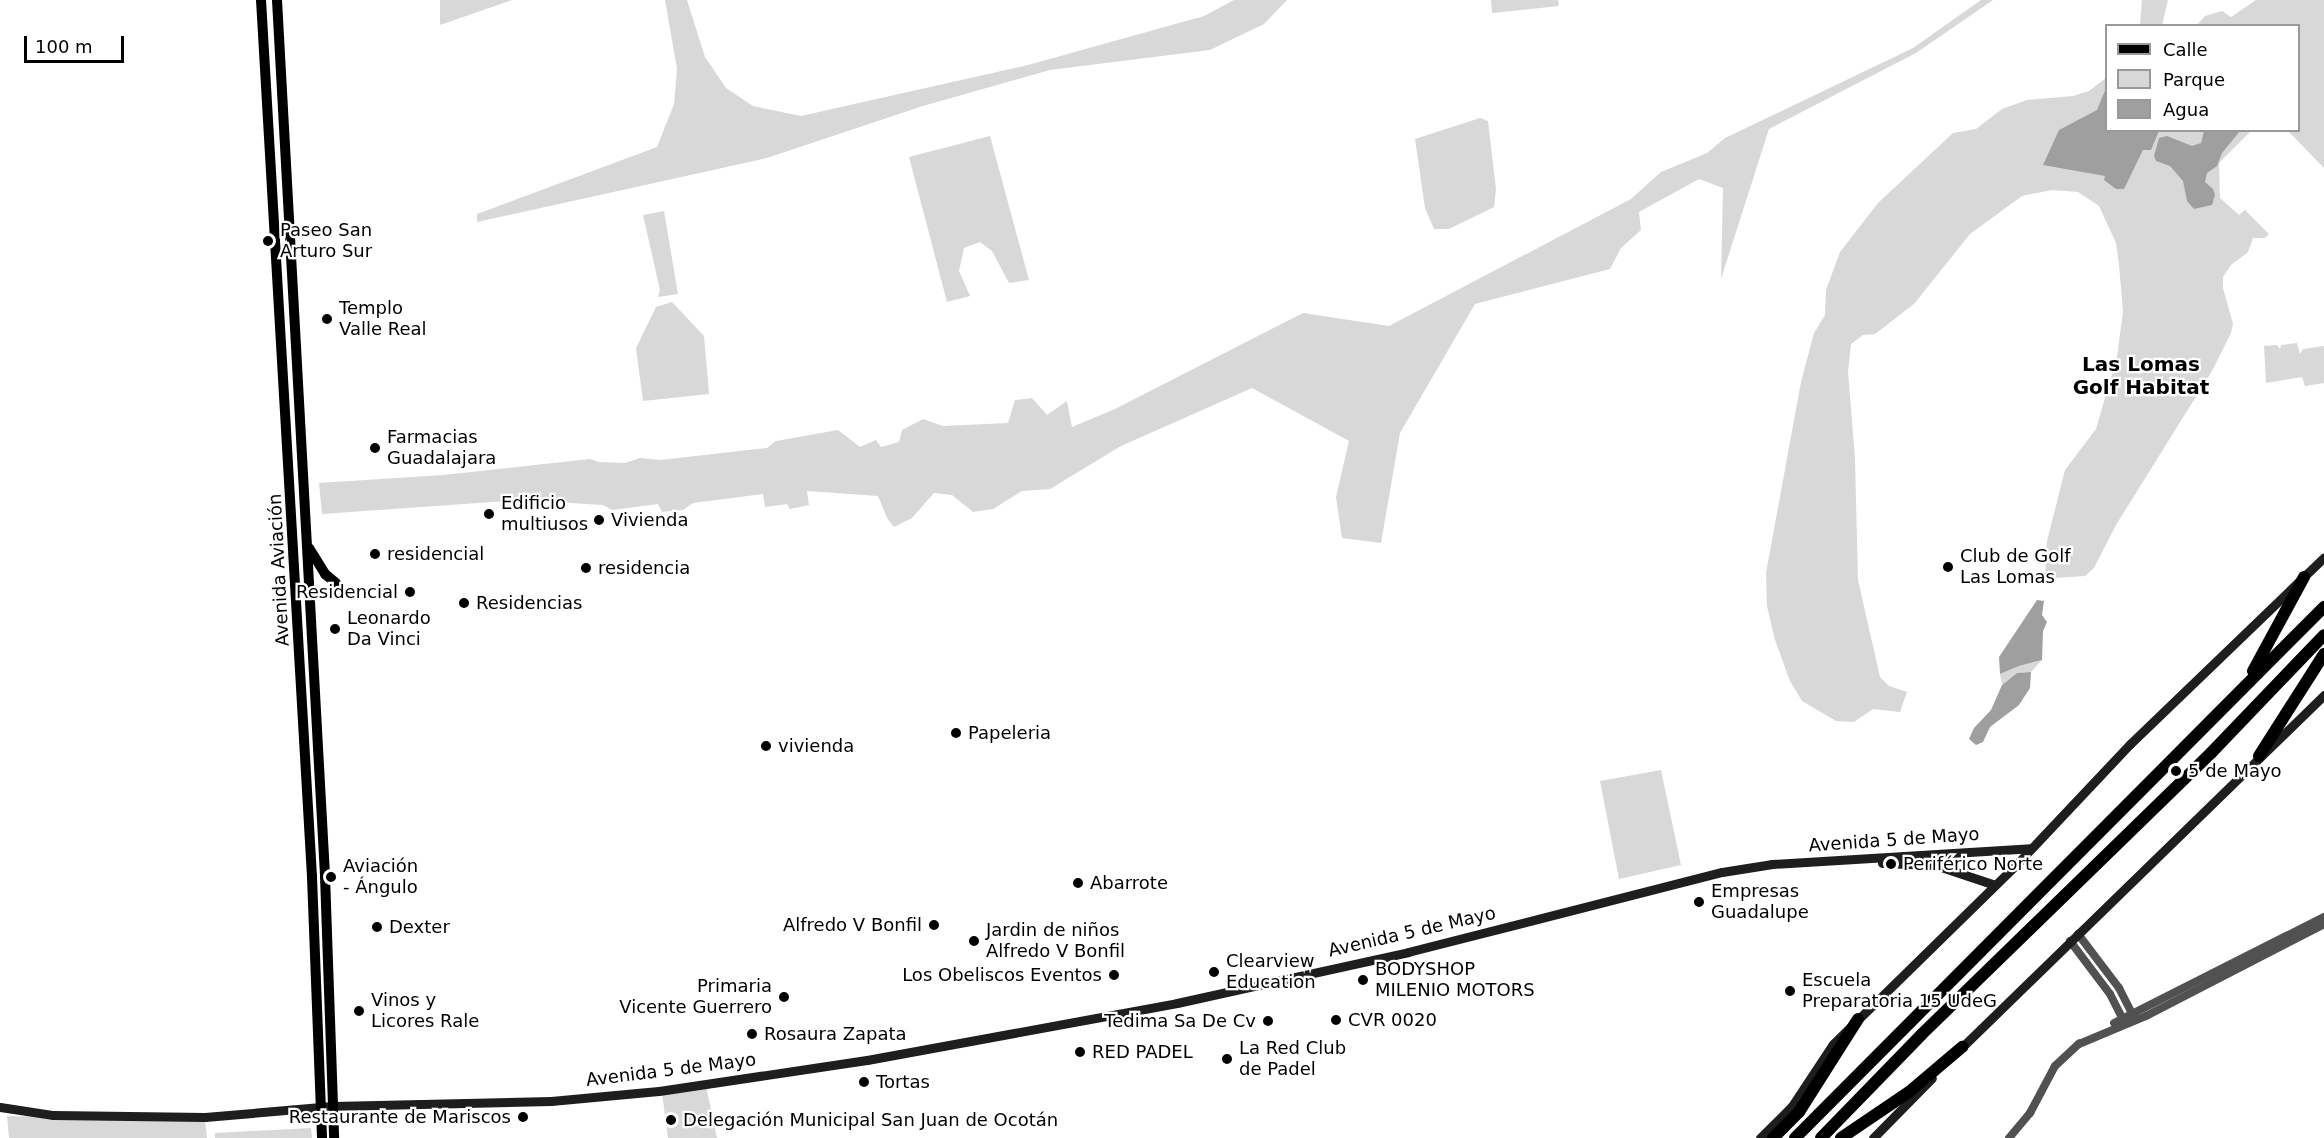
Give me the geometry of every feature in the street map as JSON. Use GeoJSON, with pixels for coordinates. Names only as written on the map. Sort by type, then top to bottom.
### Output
{"type":"FeatureCollection","features":[{"type":"Feature","properties":{"kind":"highway"},"geometry":{"type":"LineString","coordinates":[[2247,683],[2304,578]]}},
{"type":"Feature","properties":{"kind":"highway"},"geometry":{"type":"LineString","coordinates":[[1795,1138],[2057,878],[2118,812],[2324,607]]}},
{"type":"Feature","properties":{"kind":"highway"},"geometry":{"type":"LineString","coordinates":[[1821,1138],[1921,1035],[2211,753],[2324,635]]}},
{"type":"Feature","properties":{"kind":"highway"},"geometry":{"type":"LineString","coordinates":[[2259,756],[2324,654]]}},
{"type":"Feature","properties":{"kind":"highway"},"geometry":{"type":"LineString","coordinates":[[1773,1138],[1799,1112],[1858,1019]]}},
{"type":"Feature","properties":{"kind":"highway"},"geometry":{"type":"LineString","coordinates":[[1841,1138],[1909,1092],[1962,1047]]}},
{"type":"Feature","properties":{"kind":"main road","name":"Avenida Aviación"},"geometry":{"type":"LineString","coordinates":[[261,0],[312,877],[322,1138]]}},
{"type":"Feature","properties":{"kind":"main road","name":"Avenida Aviación"},"geometry":{"type":"LineString","coordinates":[[277,0],[325,876],[334,1138]]}},
{"type":"Feature","properties":{"kind":"main road"},"geometry":{"type":"LineString","coordinates":[[306,541],[318,566],[336,583]]}},
{"type":"Feature","properties":{"kind":"main road"},"geometry":{"type":"LineString","coordinates":[[1760,1138],[1792,1106],[1833,1044],[1995,885],[2130,744],[2324,557]]}},
{"type":"Feature","properties":{"kind":"main road"},"geometry":{"type":"LineString","coordinates":[[1873,1138],[1962,1047],[2324,695]]}},
{"type":"Feature","properties":{"kind":"main road","name":"Avenida 5 de Mayo"},"geometry":{"type":"LineString","coordinates":[[0,1107],[53,1114],[205,1117],[333,1106],[551,1101],[659,1090],[867,1060],[1177,1003],[1408,952],[1705,875],[1772,864],[2031,848]]}},
{"type":"Feature","properties":{"kind":"main road","name":"Avenida 5 de Mayo"},"geometry":{"type":"LineString","coordinates":[[1689,880],[1776,870],[1889,862],[1935,865],[1995,885]]}},
{"type":"Feature","properties":{"kind":"main road"},"geometry":{"type":"LineString","coordinates":[[312,877],[325,876]]}},
{"type":"Feature","properties":{"kind":"street"},"geometry":{"type":"LineString","coordinates":[[2258,955],[2324,917]]}},
{"type":"Feature","properties":{"kind":"street"},"geometry":{"type":"LineString","coordinates":[[2010,1138],[2030,1113],[2055,1066],[2079,1044],[2324,924]]}},
{"type":"Feature","properties":{"kind":"street"},"geometry":{"type":"LineString","coordinates":[[2078,934],[2119,988],[2135,1018]]}},
{"type":"Feature","properties":{"kind":"street"},"geometry":{"type":"LineString","coordinates":[[2070,941],[2110,994],[2125,1022]]}},
{"type":"Feature","properties":{"kind":"street"},"geometry":{"type":"LineString","coordinates":[[2110,994],[2119,988]]}},
{"type":"Feature","properties":{"kind":"green space"},"geometry":{"type":"Polygon","coordinates":[[[440,0],[512,0],[440,25],[440,0]]]}},
{"type":"Feature","properties":{"kind":"green space"},"geometry":{"type":"Polygon","coordinates":[[[665,0],[687,0],[705,57],[726,88],[753,106],[801,116],[1028,65],[1204,16],[1234,0],[1287,0],[1264,24],[1210,50],[1050,70],[923,106],[767,158],[477,222],[477,214],[657,147],[674,104],[677,69],[665,0]]]}},
{"type":"Feature","properties":{"kind":"green space"},"geometry":{"type":"Polygon","coordinates":[[[1491,0],[1558,0],[1559,6],[1492,13],[1491,0]]]}},
{"type":"Feature","properties":{"kind":"green space"},"geometry":{"type":"Polygon","coordinates":[[[1981,0],[1993,0],[1916,53],[1769,129],[1721,279],[1723,188],[1699,179],[1639,212],[1641,230],[1621,248],[1610,269],[1475,304],[1400,433],[1381,543],[1342,538],[1336,497],[1349,441],[1252,388],[1121,446],[1050,489],[1022,491],[993,509],[973,512],[952,495],[934,493],[912,518],[894,527],[887,518],[878,496],[807,491],[809,505],[790,509],[787,504],[765,507],[763,494],[693,503],[683,510],[662,512],[658,504],[612,510],[603,505],[521,500],[322,514],[319,483],[443,475],[590,459],[599,462],[625,463],[640,458],[660,460],[767,448],[776,441],[838,430],[860,447],[876,440],[881,447],[899,442],[902,430],[923,419],[943,426],[1008,423],[1015,400],[1032,398],[1047,415],[1067,401],[1072,427],[1115,409],[1303,313],[1389,326],[1631,199],[1661,172],[1707,153],[1725,138],[1913,48],[1981,0]]]}},
{"type":"Feature","properties":{"kind":"green space"},"geometry":{"type":"Polygon","coordinates":[[[2142,0],[2168,0],[2162,24],[2140,24],[2142,0]]]}},
{"type":"Feature","properties":{"kind":"green space"},"geometry":{"type":"Polygon","coordinates":[[[2256,0],[2324,0],[2324,168],[2289,132],[2300,132],[2300,24],[2198,24],[2205,16],[2222,11],[2231,17],[2256,0]]]}},
{"type":"Feature","properties":{"kind":"green space","name":"Club de Golf Las Lomas"},"geometry":{"type":"Polygon","coordinates":[[[2105,79],[2105,132],[2250,132],[2219,163],[2220,198],[2239,215],[2245,210],[2269,234],[2265,238],[2253,238],[2248,252],[2231,265],[2223,277],[2223,288],[2233,324],[2231,333],[2212,371],[2116,525],[2094,568],[2085,576],[2054,578],[2045,575],[2047,541],[2065,470],[2096,429],[2117,357],[2123,311],[2116,243],[2099,206],[2078,192],[2052,190],[2022,196],[1970,234],[1914,304],[1875,334],[1863,335],[1851,344],[1848,372],[1855,458],[1858,580],[1880,677],[1889,686],[1907,692],[1900,712],[1873,709],[1854,722],[1836,721],[1802,701],[1790,681],[1775,640],[1767,606],[1766,573],[1801,382],[1814,333],[1825,315],[1826,290],[1840,252],[1878,203],[1953,133],[1976,129],[2002,109],[2027,100],[2073,96],[2089,91],[2105,79]]]}},
{"type":"Feature","properties":{"kind":"green space"},"geometry":{"type":"Polygon","coordinates":[[[1480,118],[1488,121],[1496,189],[1494,207],[1449,229],[1434,229],[1425,208],[1415,139],[1480,118]]]}},
{"type":"Feature","properties":{"kind":"green space"},"geometry":{"type":"Polygon","coordinates":[[[990,136],[1029,280],[1009,283],[992,251],[980,242],[964,248],[959,271],[970,296],[947,302],[909,157],[990,136]]]}},
{"type":"Feature","properties":{"kind":"green space"},"geometry":{"type":"Polygon","coordinates":[[[664,211],[678,294],[658,297],[660,290],[643,215],[664,211]]]}},
{"type":"Feature","properties":{"kind":"green space"},"geometry":{"type":"Polygon","coordinates":[[[672,302],[704,336],[709,394],[643,401],[636,348],[656,307],[672,302]]]}},
{"type":"Feature","properties":{"kind":"green space"},"geometry":{"type":"Polygon","coordinates":[[[2297,343],[2300,354],[2303,349],[2324,346],[2324,383],[2305,386],[2302,377],[2266,383],[2264,346],[2277,345],[2280,349],[2281,345],[2297,343]]]}},
{"type":"Feature","properties":{"kind":"green space"},"geometry":{"type":"Polygon","coordinates":[[[2042,660],[2031,672],[2017,673],[2002,685],[2000,674],[2042,660]]]}},
{"type":"Feature","properties":{"kind":"green space"},"geometry":{"type":"Polygon","coordinates":[[[1661,770],[1681,865],[1619,879],[1600,781],[1661,770]]]}},
{"type":"Feature","properties":{"kind":"green space"},"geometry":{"type":"Polygon","coordinates":[[[706,1086],[717,1138],[668,1138],[662,1093],[706,1086]]]}},
{"type":"Feature","properties":{"kind":"green space"},"geometry":{"type":"Polygon","coordinates":[[[7,1116],[205,1120],[207,1138],[9,1138],[7,1116]]]}},
{"type":"Feature","properties":{"kind":"green space"},"geometry":{"type":"Polygon","coordinates":[[[311,1128],[312,1138],[215,1138],[215,1133],[311,1128]]]}},
{"type":"Feature","properties":{"kind":"water"},"geometry":{"type":"Polygon","coordinates":[[[2105,90],[2105,132],[2159,132],[2151,150],[2143,150],[2124,189],[2116,189],[2104,180],[2105,176],[2043,165],[2059,130],[2097,110],[2105,90]]]}},
{"type":"Feature","properties":{"kind":"water"},"geometry":{"type":"Polygon","coordinates":[[[2204,132],[2239,132],[2222,153],[2217,166],[2207,173],[2205,182],[2213,189],[2215,195],[2212,205],[2194,209],[2187,201],[2183,181],[2170,166],[2156,161],[2154,156],[2159,138],[2167,136],[2192,146],[2201,143],[2204,132]]]}},
{"type":"Feature","properties":{"kind":"water"},"geometry":{"type":"Polygon","coordinates":[[[2037,600],[2044,601],[2042,615],[2047,622],[2043,631],[2042,660],[2000,674],[1999,657],[2037,600]]]}},
{"type":"Feature","properties":{"kind":"water"},"geometry":{"type":"Polygon","coordinates":[[[2031,672],[2030,688],[2019,705],[1990,727],[1983,742],[1976,745],[1969,739],[1974,728],[1991,710],[2002,685],[2017,673],[2031,672]]]}},
{"type":"Feature","properties":{"kind":"place","name":"Paseo San Arturo Sur"},"geometry":{"type":"Point","coordinates":[268,241]}},
{"type":"Feature","properties":{"kind":"place","name":"Templo Valle Real"},"geometry":{"type":"Point","coordinates":[327,319]}},
{"type":"Feature","properties":{"kind":"place","name":"Farmacias Guadalajara"},"geometry":{"type":"Point","coordinates":[375,448]}},
{"type":"Feature","properties":{"kind":"place","name":"Edificio multiusos"},"geometry":{"type":"Point","coordinates":[489,514]}},
{"type":"Feature","properties":{"kind":"place","name":"Vivienda"},"geometry":{"type":"Point","coordinates":[599,520]}},
{"type":"Feature","properties":{"kind":"place","name":"residencial"},"geometry":{"type":"Point","coordinates":[375,554]}},
{"type":"Feature","properties":{"kind":"place","name":"Club de Golf Las Lomas"},"geometry":{"type":"Point","coordinates":[1948,567]}},
{"type":"Feature","properties":{"kind":"place","name":"residencia"},"geometry":{"type":"Point","coordinates":[586,568]}},
{"type":"Feature","properties":{"kind":"place","name":"Residencial"},"geometry":{"type":"Point","coordinates":[410,592]}},
{"type":"Feature","properties":{"kind":"place","name":"Residencias"},"geometry":{"type":"Point","coordinates":[464,603]}},
{"type":"Feature","properties":{"kind":"place","name":"Leonardo Da Vinci"},"geometry":{"type":"Point","coordinates":[335,629]}},
{"type":"Feature","properties":{"kind":"place","name":"Papeleria"},"geometry":{"type":"Point","coordinates":[956,733]}},
{"type":"Feature","properties":{"kind":"place","name":"vivienda"},"geometry":{"type":"Point","coordinates":[766,746]}},
{"type":"Feature","properties":{"kind":"place","name":"5 de Mayo"},"geometry":{"type":"Point","coordinates":[2176,771]}},
{"type":"Feature","properties":{"kind":"place","name":"Periférico Norte"},"geometry":{"type":"Point","coordinates":[1891,864]}},
{"type":"Feature","properties":{"kind":"place","name":"Aviación - Ángulo"},"geometry":{"type":"Point","coordinates":[331,877]}},
{"type":"Feature","properties":{"kind":"place","name":"Abarrote"},"geometry":{"type":"Point","coordinates":[1078,883]}},
{"type":"Feature","properties":{"kind":"place","name":"Empresas Guadalupe"},"geometry":{"type":"Point","coordinates":[1699,902]}},
{"type":"Feature","properties":{"kind":"place","name":"Alfredo V Bonfil"},"geometry":{"type":"Point","coordinates":[934,925]}},
{"type":"Feature","properties":{"kind":"place","name":"Dexter"},"geometry":{"type":"Point","coordinates":[377,927]}},
{"type":"Feature","properties":{"kind":"place","name":"Jardin de niños Alfredo V Bonfil"},"geometry":{"type":"Point","coordinates":[974,941]}},
{"type":"Feature","properties":{"kind":"place","name":"Clearview Education"},"geometry":{"type":"Point","coordinates":[1214,972]}},
{"type":"Feature","properties":{"kind":"place","name":"Los Obeliscos Eventos"},"geometry":{"type":"Point","coordinates":[1114,975]}},
{"type":"Feature","properties":{"kind":"place","name":"BODYSHOP MILENIO MOTORS"},"geometry":{"type":"Point","coordinates":[1363,980]}},
{"type":"Feature","properties":{"kind":"place","name":"Escuela Preparatoria 15 UdeG"},"geometry":{"type":"Point","coordinates":[1790,991]}},
{"type":"Feature","properties":{"kind":"place","name":"Primaria Vicente Guerrero"},"geometry":{"type":"Point","coordinates":[784,997]}},
{"type":"Feature","properties":{"kind":"place","name":"Vinos y Licores Rale"},"geometry":{"type":"Point","coordinates":[359,1011]}},
{"type":"Feature","properties":{"kind":"place","name":"CVR 0020"},"geometry":{"type":"Point","coordinates":[1336,1020]}},
{"type":"Feature","properties":{"kind":"place","name":"Tedima Sa De Cv"},"geometry":{"type":"Point","coordinates":[1268,1021]}},
{"type":"Feature","properties":{"kind":"place","name":"Rosaura Zapata"},"geometry":{"type":"Point","coordinates":[752,1034]}},
{"type":"Feature","properties":{"kind":"place","name":"RED PADEL"},"geometry":{"type":"Point","coordinates":[1080,1052]}},
{"type":"Feature","properties":{"kind":"place","name":"La Red Club de Padel"},"geometry":{"type":"Point","coordinates":[1227,1059]}},
{"type":"Feature","properties":{"kind":"place","name":"Tortas"},"geometry":{"type":"Point","coordinates":[864,1082]}},
{"type":"Feature","properties":{"kind":"place","name":"Restaurante de Mariscos"},"geometry":{"type":"Point","coordinates":[523,1117]}},
{"type":"Feature","properties":{"kind":"place","name":"Delegación Municipal San Juan de Ocotán"},"geometry":{"type":"Point","coordinates":[671,1120]}},
{"type":"Feature","properties":{"kind":"district","name":"Las Lomas Golf Habitat"},"geometry":{"type":"Point","coordinates":[2141,376]}}]}
